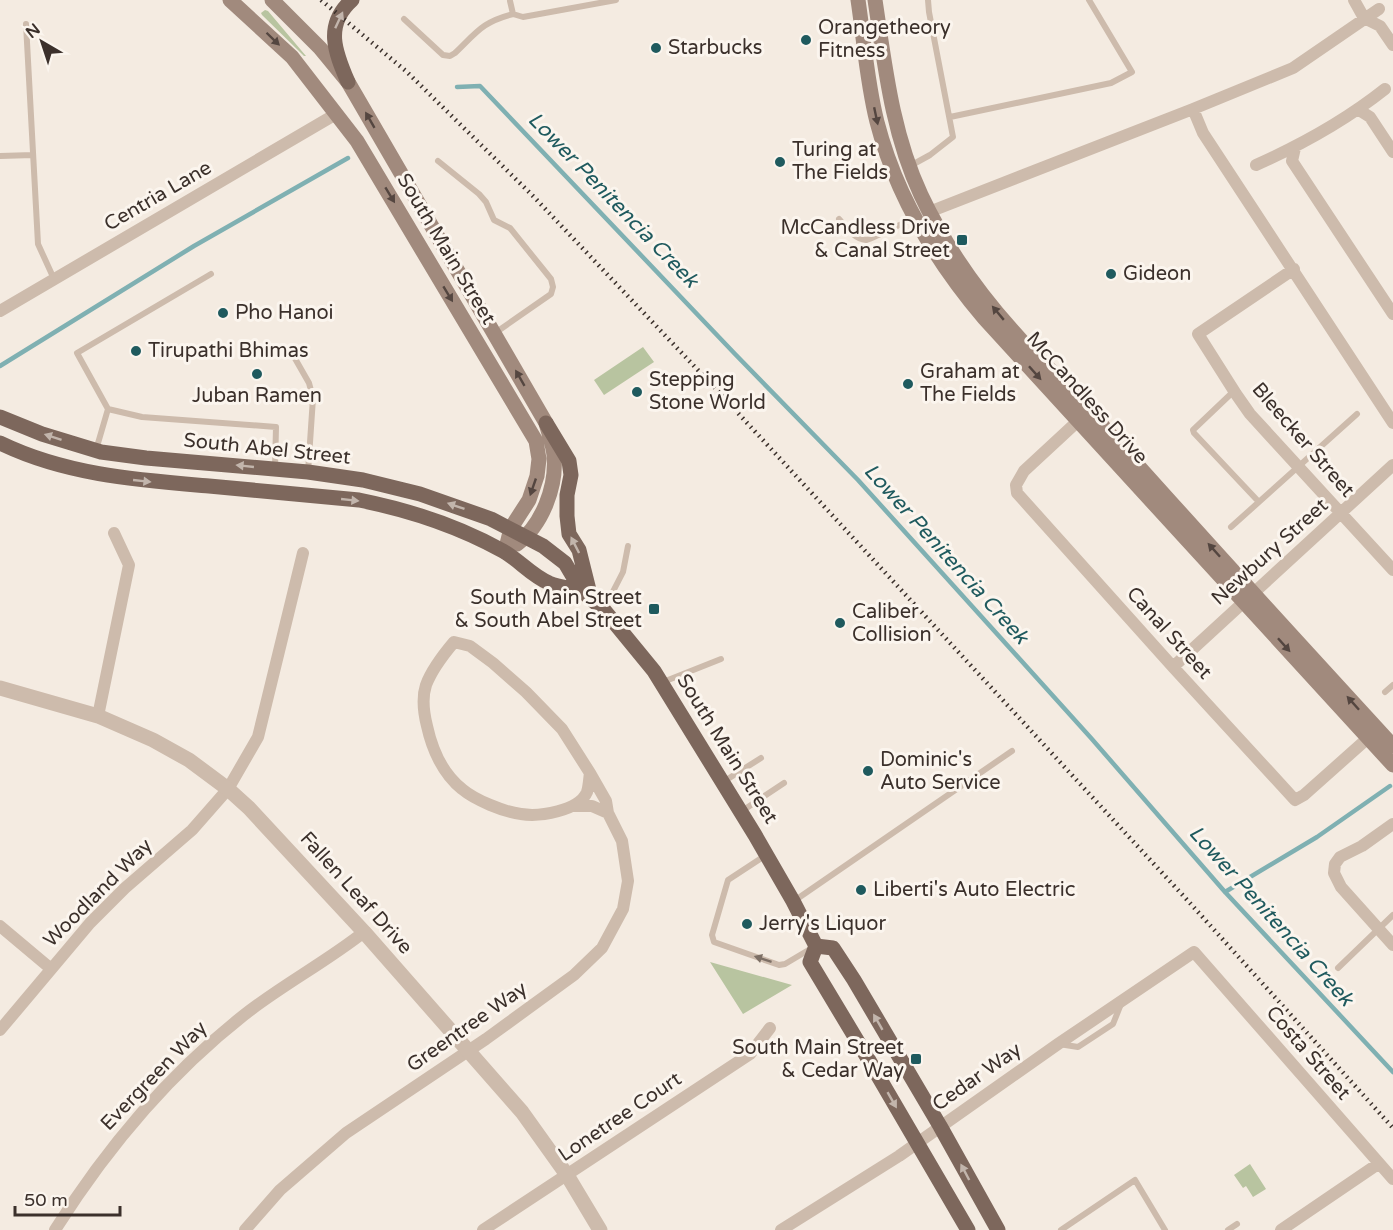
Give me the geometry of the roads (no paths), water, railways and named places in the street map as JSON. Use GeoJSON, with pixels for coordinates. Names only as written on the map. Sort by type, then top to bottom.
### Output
{"type":"FeatureCollection","features":[{"type":"Feature","properties":{"kind":"main road","name":"South Main Street"},"geometry":{"type":"LineString","coordinates":[[230,0],[292,57],[357,141],[536,441],[539,459],[537,476],[529,500],[511,528],[505,552]]}},
{"type":"Feature","properties":{"kind":"main road","name":"South Main Street"},"geometry":{"type":"LineString","coordinates":[[272,0],[320,48],[348,82],[546,423],[554,455],[554,475],[545,508],[526,537],[505,552]]}},
{"type":"Feature","properties":{"kind":"main road"},"geometry":{"type":"LineString","coordinates":[[348,82],[335,53],[334,31],[340,15],[352,0]]}},
{"type":"Feature","properties":{"kind":"main road","name":"McCandless Drive"},"geometry":{"type":"LineString","coordinates":[[858,0],[877,122],[900,188],[936,256],[964,294],[1078,422],[1393,746]]}},
{"type":"Feature","properties":{"kind":"main road","name":"McCandless Drive"},"geometry":{"type":"LineString","coordinates":[[875,0],[891,106],[909,166],[929,212],[956,258],[995,310],[1086,406],[1393,765]]}},
{"type":"Feature","properties":{"kind":"main road"},"geometry":{"type":"LineString","coordinates":[[424,254],[442,242]]}},
{"type":"Feature","properties":{"kind":"main road","name":"South Abel Street"},"geometry":{"type":"LineString","coordinates":[[0,417],[42,434],[95,450],[146,458],[308,472],[363,480],[420,494],[511,528],[526,537]]}},
{"type":"Feature","properties":{"kind":"main road"},"geometry":{"type":"LineString","coordinates":[[546,423],[569,460],[571,475],[567,495],[567,516],[569,534],[579,550],[598,605]]}},
{"type":"Feature","properties":{"kind":"main road"},"geometry":{"type":"LineString","coordinates":[[0,443],[33,457],[91,474],[143,482],[359,500],[393,507],[432,520],[505,552],[548,583],[580,590]]}},
{"type":"Feature","properties":{"kind":"main road"},"geometry":{"type":"LineString","coordinates":[[91,474],[95,450]]}},
{"type":"Feature","properties":{"kind":"main road"},"geometry":{"type":"LineString","coordinates":[[274,492],[275,469]]}},
{"type":"Feature","properties":{"kind":"main road","name":"South Main Street"},"geometry":{"type":"LineString","coordinates":[[526,537],[566,563],[580,590],[628,636],[662,683],[767,854],[816,946],[810,962],[968,1230]]}},
{"type":"Feature","properties":{"kind":"main road"},"geometry":{"type":"LineString","coordinates":[[816,946],[833,948],[854,980],[998,1230]]}},
{"type":"Feature","properties":{"kind":"street"},"geometry":{"type":"LineString","coordinates":[[1354,0],[1364,18],[1380,26]]}},
{"type":"Feature","properties":{"kind":"street"},"geometry":{"type":"LineString","coordinates":[[929,212],[1293,68],[1364,18],[1376,5]]}},
{"type":"Feature","properties":{"kind":"street"},"geometry":{"type":"LineString","coordinates":[[1376,5],[1380,26],[1393,45]]}},
{"type":"Feature","properties":{"kind":"street"},"geometry":{"type":"LineString","coordinates":[[1256,165],[1295,148],[1359,110],[1385,89]]}},
{"type":"Feature","properties":{"kind":"street"},"geometry":{"type":"LineString","coordinates":[[1193,109],[1203,133],[1393,423]]}},
{"type":"Feature","properties":{"kind":"street"},"geometry":{"type":"LineString","coordinates":[[1359,110],[1370,117],[1393,152]]}},
{"type":"Feature","properties":{"kind":"street","name":"Centria Lane"},"geometry":{"type":"LineString","coordinates":[[0,311],[336,114]]}},
{"type":"Feature","properties":{"kind":"street"},"geometry":{"type":"LineString","coordinates":[[1295,148],[1292,161],[1393,314]]}},
{"type":"Feature","properties":{"kind":"street","name":"Bleecker Street"},"geometry":{"type":"LineString","coordinates":[[1294,269],[1198,334],[1250,414],[1393,570]]}},
{"type":"Feature","properties":{"kind":"street","name":"Canal Street"},"geometry":{"type":"LineString","coordinates":[[1078,422],[1024,471],[1016,485],[1017,493],[1020,500],[1173,668],[1295,800],[1304,795],[1368,738]]}},
{"type":"Feature","properties":{"kind":"street","name":"Newbury Street"},"geometry":{"type":"LineString","coordinates":[[1173,668],[1393,465]]}},
{"type":"Feature","properties":{"kind":"street"},"geometry":{"type":"LineString","coordinates":[[98,716],[129,565],[114,533]]}},
{"type":"Feature","properties":{"kind":"street","name":"Woodland Way"},"geometry":{"type":"LineString","coordinates":[[0,1030],[50,968],[97,916],[125,888],[192,830],[228,789],[258,737],[303,553]]}},
{"type":"Feature","properties":{"kind":"street","name":"Greentree Way"},"geometry":{"type":"LineString","coordinates":[[245,1230],[280,1191],[346,1133],[470,1050],[573,975],[602,948],[624,909],[628,881],[622,841],[608,813],[606,801],[562,729],[526,692],[493,663],[470,646],[454,642],[439,660],[426,686],[424,715],[429,736],[442,768],[462,789],[485,803],[521,814],[560,812],[573,806]]}},
{"type":"Feature","properties":{"kind":"street","name":"Fallen Leaf Drive"},"geometry":{"type":"LineString","coordinates":[[0,688],[98,716],[153,740],[189,760],[228,789],[249,808],[364,932],[470,1050],[522,1112],[567,1176],[600,1230]]}},
{"type":"Feature","properties":{"kind":"street"},"geometry":{"type":"LineString","coordinates":[[573,806],[587,793],[590,773]]}},
{"type":"Feature","properties":{"kind":"street"},"geometry":{"type":"LineString","coordinates":[[573,806],[591,806],[608,813]]}},
{"type":"Feature","properties":{"kind":"street"},"geometry":{"type":"LineString","coordinates":[[1393,824],[1362,846],[1340,857],[1335,864],[1334,873],[1341,887],[1393,945]]}},
{"type":"Feature","properties":{"kind":"street"},"geometry":{"type":"LineString","coordinates":[[0,926],[50,968]]}},
{"type":"Feature","properties":{"kind":"street","name":"Evergreen Way"},"geometry":{"type":"LineString","coordinates":[[55,1230],[108,1152],[176,1076],[213,1040],[278,990],[364,932]]}},
{"type":"Feature","properties":{"kind":"street","name":"Cedar Way"},"geometry":{"type":"LineString","coordinates":[[789,1228],[918,1143],[1194,952]]}},
{"type":"Feature","properties":{"kind":"street","name":"Costa Street"},"geometry":{"type":"LineString","coordinates":[[1194,952],[1393,1179]]}},
{"type":"Feature","properties":{"kind":"street","name":"Lonetree Court"},"geometry":{"type":"LineString","coordinates":[[483,1230],[750,1054],[770,1028]]}},
{"type":"Feature","properties":{"kind":"street"},"geometry":{"type":"LineString","coordinates":[[1281,1230],[1378,1164]]}},
{"type":"Feature","properties":{"kind":"lane"},"geometry":{"type":"LineString","coordinates":[[510,0],[513,14]]}},
{"type":"Feature","properties":{"kind":"lane"},"geometry":{"type":"LineString","coordinates":[[404,19],[443,54],[450,56],[493,19],[513,14],[523,17],[616,0]]}},
{"type":"Feature","properties":{"kind":"lane"},"geometry":{"type":"LineString","coordinates":[[909,166],[930,155],[953,137],[928,0]]}},
{"type":"Feature","properties":{"kind":"lane"},"geometry":{"type":"LineString","coordinates":[[950,117],[1111,83],[1132,72],[1089,0]]}},
{"type":"Feature","properties":{"kind":"lane"},"geometry":{"type":"LineString","coordinates":[[26,24],[38,244],[55,279]]}},
{"type":"Feature","properties":{"kind":"lane"},"geometry":{"type":"LineString","coordinates":[[0,156],[33,155]]}},
{"type":"Feature","properties":{"kind":"lane"},"geometry":{"type":"LineString","coordinates":[[438,161],[479,194],[486,202],[494,220],[510,228],[551,279],[553,287],[551,294],[494,333]]}},
{"type":"Feature","properties":{"kind":"lane"},"geometry":{"type":"LineString","coordinates":[[839,219],[855,236],[864,240],[872,239],[896,225],[929,212]]}},
{"type":"Feature","properties":{"kind":"lane"},"geometry":{"type":"LineString","coordinates":[[95,450],[108,409],[77,353],[211,274]]}},
{"type":"Feature","properties":{"kind":"lane"},"geometry":{"type":"LineString","coordinates":[[293,355],[309,383],[313,398],[308,472]]}},
{"type":"Feature","properties":{"kind":"lane"},"geometry":{"type":"LineString","coordinates":[[1234,392],[1193,430],[1258,501]]}},
{"type":"Feature","properties":{"kind":"lane"},"geometry":{"type":"LineString","coordinates":[[108,409],[142,417],[276,428],[275,469]]}},
{"type":"Feature","properties":{"kind":"lane"},"geometry":{"type":"LineString","coordinates":[[1231,527],[1357,414]]}},
{"type":"Feature","properties":{"kind":"lane"},"geometry":{"type":"LineString","coordinates":[[598,605],[623,572],[628,546]]}},
{"type":"Feature","properties":{"kind":"lane"},"geometry":{"type":"LineString","coordinates":[[662,683],[721,659]]}},
{"type":"Feature","properties":{"kind":"lane"},"geometry":{"type":"LineString","coordinates":[[1385,692],[1393,685]]}},
{"type":"Feature","properties":{"kind":"lane"},"geometry":{"type":"LineString","coordinates":[[793,901],[1011,751]]}},
{"type":"Feature","properties":{"kind":"lane"},"geometry":{"type":"LineString","coordinates":[[723,782],[761,758]]}},
{"type":"Feature","properties":{"kind":"lane"},"geometry":{"type":"LineString","coordinates":[[741,812],[784,783]]}},
{"type":"Feature","properties":{"kind":"lane"},"geometry":{"type":"LineString","coordinates":[[767,854],[728,880],[712,935],[714,942],[779,964],[785,964],[816,946]]}},
{"type":"Feature","properties":{"kind":"lane"},"geometry":{"type":"LineString","coordinates":[[1338,968],[1393,915]]}},
{"type":"Feature","properties":{"kind":"lane"},"geometry":{"type":"LineString","coordinates":[[1061,1230],[1135,1180],[1165,1230]]}},
{"type":"Feature","properties":{"kind":"lane"},"geometry":{"type":"LineString","coordinates":[[1228,1230],[1237,1224]]}},
{"type":"Feature","properties":{"kind":"waterway","name":"Lower Penitencia Creek"},"geometry":{"type":"LineString","coordinates":[[457,87],[480,86],[858,480],[1091,738],[1225,892],[1393,1072]]}},
{"type":"Feature","properties":{"kind":"waterway","name":"Lower Penitencia Creek"},"geometry":{"type":"LineString","coordinates":[[0,366],[194,246],[348,158]]}},
{"type":"Feature","properties":{"kind":"waterway"},"geometry":{"type":"LineString","coordinates":[[1225,892],[1317,837],[1390,786]]}},
{"type":"Feature","properties":{"kind":"railway"},"geometry":{"type":"LineString","coordinates":[[321,0],[407,72],[534,197],[713,386],[1189,902],[1393,1128]]}},
{"type":"Feature","properties":{"kind":"place","name":"Orangetheory Fitness"},"geometry":{"type":"Point","coordinates":[806,40]}},
{"type":"Feature","properties":{"kind":"place","name":"Starbucks"},"geometry":{"type":"Point","coordinates":[656,48]}},
{"type":"Feature","properties":{"kind":"place","name":"Turing at The Fields"},"geometry":{"type":"Point","coordinates":[780,162]}},
{"type":"Feature","properties":{"kind":"place","name":"McCandless Drive & Canal Street"},"geometry":{"type":"Point","coordinates":[962,240]}},
{"type":"Feature","properties":{"kind":"place","name":"Gideon"},"geometry":{"type":"Point","coordinates":[1111,274]}},
{"type":"Feature","properties":{"kind":"place","name":"Pho Hanoi"},"geometry":{"type":"Point","coordinates":[223,313]}},
{"type":"Feature","properties":{"kind":"place","name":"Tirupathi Bhimas"},"geometry":{"type":"Point","coordinates":[136,351]}},
{"type":"Feature","properties":{"kind":"place","name":"Juban Ramen"},"geometry":{"type":"Point","coordinates":[257,374]}},
{"type":"Feature","properties":{"kind":"place","name":"Graham at The Fields"},"geometry":{"type":"Point","coordinates":[908,384]}},
{"type":"Feature","properties":{"kind":"place","name":"Stepping Stone World"},"geometry":{"type":"Point","coordinates":[637,392]}},
{"type":"Feature","properties":{"kind":"place","name":"South Main Street & South Abel Street"},"geometry":{"type":"Point","coordinates":[654,609]}},
{"type":"Feature","properties":{"kind":"place","name":"Caliber Collision"},"geometry":{"type":"Point","coordinates":[840,623]}},
{"type":"Feature","properties":{"kind":"place","name":"Dominic's Auto Service"},"geometry":{"type":"Point","coordinates":[868,771]}},
{"type":"Feature","properties":{"kind":"place","name":"Liberti's Auto Electric"},"geometry":{"type":"Point","coordinates":[861,890]}},
{"type":"Feature","properties":{"kind":"place","name":"Jerry's Liquor"},"geometry":{"type":"Point","coordinates":[747,924]}},
{"type":"Feature","properties":{"kind":"place","name":"South Main Street & Cedar Way"},"geometry":{"type":"Point","coordinates":[916,1059]}}]}
